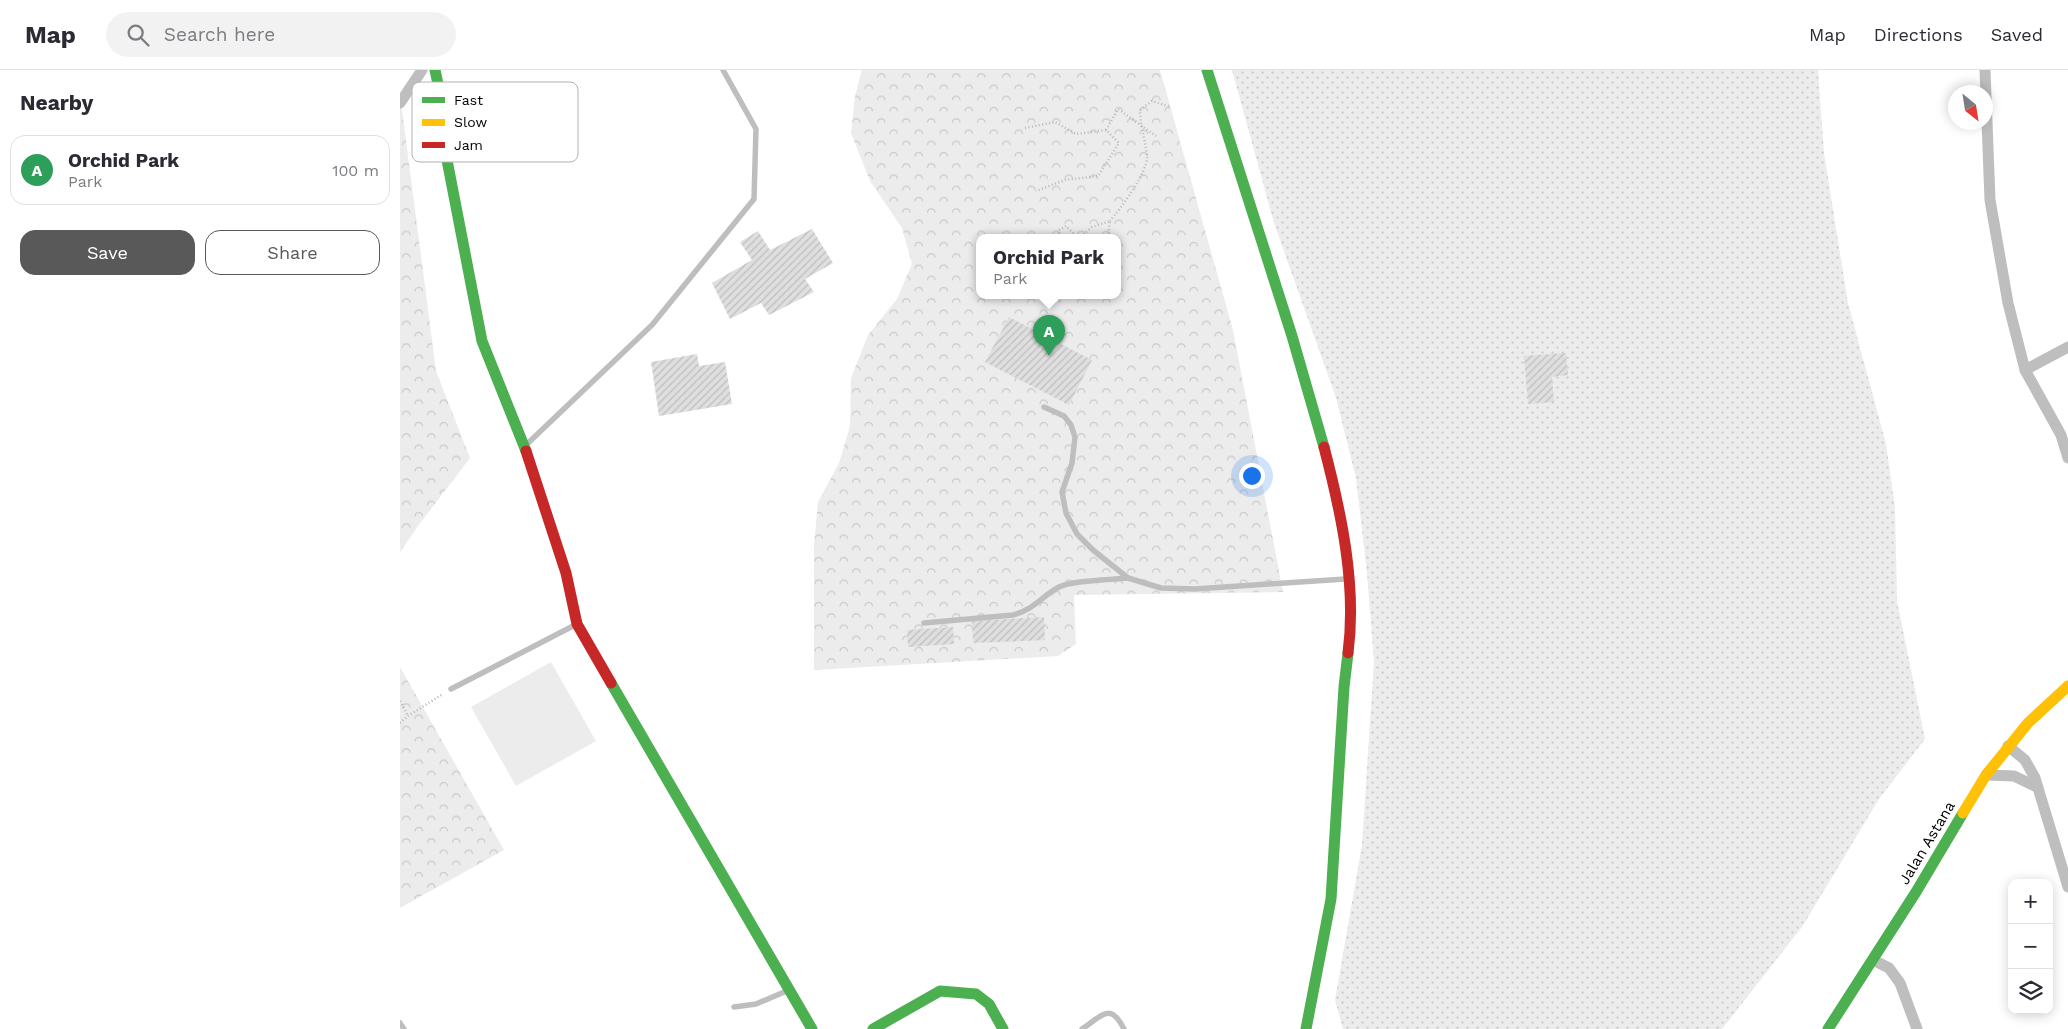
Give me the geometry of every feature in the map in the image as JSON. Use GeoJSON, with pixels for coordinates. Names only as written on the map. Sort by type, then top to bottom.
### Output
{"type":"FeatureCollection","features":[{"type":"Feature","properties":{"kind":"street"},"geometry":{"type":"LineString","coordinates":[[400,103],[404,88],[422,70]]}},
{"type":"Feature","properties":{"kind":"street"},"geometry":{"type":"LineString","coordinates":[[1207,70],[1292,336],[1336,493],[1352,623],[1344,687],[1331,899],[1306,1029]]}},
{"type":"Feature","properties":{"kind":"street"},"geometry":{"type":"LineString","coordinates":[[1985,70],[1990,200],[2008,303],[2025,370],[2061,435],[2068,458]]}},
{"type":"Feature","properties":{"kind":"street"},"geometry":{"type":"LineString","coordinates":[[447,162],[482,341],[524,446],[566,572],[577,624],[812,1029]]}},
{"type":"Feature","properties":{"kind":"street"},"geometry":{"type":"LineString","coordinates":[[2025,370],[2068,347]]}},
{"type":"Feature","properties":{"kind":"street","name":"Jalan Astana"},"geometry":{"type":"LineString","coordinates":[[1828,1029],[1873,960],[1986,775],[2028,723],[2068,686]]}},
{"type":"Feature","properties":{"kind":"street"},"geometry":{"type":"LineString","coordinates":[[2008,746],[2025,760],[2035,778],[2068,887]]}},
{"type":"Feature","properties":{"kind":"street"},"geometry":{"type":"LineString","coordinates":[[1986,775],[2014,776],[2037,787]]}},
{"type":"Feature","properties":{"kind":"street"},"geometry":{"type":"LineString","coordinates":[[1873,960],[1889,968],[1900,983],[1917,1029]]}},
{"type":"Feature","properties":{"kind":"street"},"geometry":{"type":"LineString","coordinates":[[873,1029],[940,990],[976,994],[989,1004],[1002,1029]]}},
{"type":"Feature","properties":{"kind":"lane"},"geometry":{"type":"LineString","coordinates":[[524,446],[652,325],[754,199],[756,129],[723,70]]}},
{"type":"Feature","properties":{"kind":"lane"},"geometry":{"type":"LineString","coordinates":[[1044,407],[1064,416],[1071,425],[1075,437],[1072,462],[1062,492],[1066,513],[1077,534],[1093,550],[1128,578],[1161,588],[1195,589],[1347,579]]}},
{"type":"Feature","properties":{"kind":"lane"},"geometry":{"type":"LineString","coordinates":[[924,623],[1013,615],[1025,612],[1058,588],[1068,585],[1128,578]]}},
{"type":"Feature","properties":{"kind":"lane"},"geometry":{"type":"LineString","coordinates":[[450,689],[577,624]]}},
{"type":"Feature","properties":{"kind":"lane"},"geometry":{"type":"LineString","coordinates":[[734,1007],[756,1004],[789,990]]}},
{"type":"Feature","properties":{"kind":"lane"},"geometry":{"type":"LineString","coordinates":[[1082,1029],[1108,1012],[1113,1013],[1119,1019],[1124,1029]]}},
{"type":"Feature","properties":{"kind":"lane"},"geometry":{"type":"LineString","coordinates":[[400,1023],[404,1029]]}},
{"type":"Feature","properties":{"kind":"path"},"geometry":{"type":"LineString","coordinates":[[1108,234],[1110,222],[1131,195],[1148,159],[1140,124],[1140,110],[1152,102],[1170,107]]}},
{"type":"Feature","properties":{"kind":"path"},"geometry":{"type":"LineString","coordinates":[[1106,130],[1118,109],[1156,136]]}},
{"type":"Feature","properties":{"kind":"path"},"geometry":{"type":"LineString","coordinates":[[1025,128],[1056,122],[1076,134],[1106,130]]}},
{"type":"Feature","properties":{"kind":"path"},"geometry":{"type":"LineString","coordinates":[[1036,191],[1065,180],[1098,176],[1119,143],[1106,130]]}},
{"type":"Feature","properties":{"kind":"path"},"geometry":{"type":"LineString","coordinates":[[1084,234],[1092,227],[1110,222]]}},
{"type":"Feature","properties":{"kind":"path"},"geometry":{"type":"LineString","coordinates":[[1059,234],[1059,230],[1066,226],[1074,234]]}},
{"type":"Feature","properties":{"kind":"path"},"geometry":{"type":"LineString","coordinates":[[400,724],[408,716],[450,689]]}},
{"type":"Feature","properties":{"kind":"path"},"geometry":{"type":"LineString","coordinates":[[400,701],[408,716]]}},
{"type":"Feature","properties":{"kind":"green space"},"geometry":{"type":"Polygon","coordinates":[[[862,70],[1160,70],[1233,330],[1283,592],[1074,595],[1076,644],[1058,656],[814,670],[814,546],[818,502],[839,463],[850,426],[851,378],[868,335],[897,299],[912,264],[902,228],[870,181],[851,133],[855,96],[862,70]]]}},
{"type":"Feature","properties":{"kind":"green space"},"geometry":{"type":"Polygon","coordinates":[[[1232,70],[1818,70],[1824,153],[1848,303],[1886,444],[1895,508],[1897,601],[1925,739],[1879,799],[1802,927],[1722,1029],[1343,1029],[1335,1000],[1362,845],[1374,662],[1367,573],[1356,478],[1336,398],[1274,223],[1232,70]]]}},
{"type":"Feature","properties":{"kind":"green space"},"geometry":{"type":"Polygon","coordinates":[[[400,94],[436,371],[470,458],[400,552],[400,94]]]}},
{"type":"Feature","properties":{"kind":"green space"},"geometry":{"type":"Polygon","coordinates":[[[551,662],[596,741],[516,786],[471,707],[551,662]]]}},
{"type":"Feature","properties":{"kind":"green space"},"geometry":{"type":"Polygon","coordinates":[[[400,667],[504,850],[400,908],[400,667]]]}},
{"type":"Feature","properties":{"kind":"building"},"geometry":{"type":"Polygon","coordinates":[[[812,229],[833,263],[805,279],[814,292],[769,315],[761,303],[730,319],[712,283],[752,260],[740,242],[758,231],[770,250],[812,229]]]}},
{"type":"Feature","properties":{"kind":"building"},"geometry":{"type":"Polygon","coordinates":[[[1009,317],[1092,360],[1069,405],[985,362],[1009,317]]]}},
{"type":"Feature","properties":{"kind":"building"},"geometry":{"type":"Polygon","coordinates":[[[1566,353],[1568,375],[1552,377],[1554,402],[1528,404],[1524,356],[1566,353]]]}},
{"type":"Feature","properties":{"kind":"building"},"geometry":{"type":"Polygon","coordinates":[[[697,354],[699,366],[725,362],[732,404],[659,416],[651,362],[697,354]]]}},
{"type":"Feature","properties":{"kind":"building"},"geometry":{"type":"Polygon","coordinates":[[[1044,617],[1045,640],[973,643],[972,621],[1044,617]]]}},
{"type":"Feature","properties":{"kind":"building"},"geometry":{"type":"Polygon","coordinates":[[[953,627],[954,644],[908,647],[907,630],[953,627]]]}},
{"type":"Feature","properties":{"kind":"traffic: fast"},"geometry":{"type":"LineString","coordinates":[[435,70],[438,82]]}},
{"type":"Feature","properties":{"kind":"traffic: fast"},"geometry":{"type":"LineString","coordinates":[[1207,70],[1292,336],[1324,447]]}},
{"type":"Feature","properties":{"kind":"traffic: fast"},"geometry":{"type":"LineString","coordinates":[[447,162],[482,341],[526,451]]}},
{"type":"Feature","properties":{"kind":"traffic: fast"},"geometry":{"type":"LineString","coordinates":[[1306,1029],[1331,899],[1344,687],[1348,653]]}},
{"type":"Feature","properties":{"kind":"traffic: fast"},"geometry":{"type":"LineString","coordinates":[[611,683],[812,1029]]}},
{"type":"Feature","properties":{"kind":"traffic: fast"},"geometry":{"type":"LineString","coordinates":[[1828,1029],[1916,892],[1963,813]]}},
{"type":"Feature","properties":{"kind":"traffic: fast"},"geometry":{"type":"LineString","coordinates":[[873,1029],[940,991],[976,994],[989,1004],[1003,1029]]}},
{"type":"Feature","properties":{"kind":"traffic: slow"},"geometry":{"type":"LineString","coordinates":[[1963,813],[1986,775],[2028,723],[2068,686]]}},
{"type":"Feature","properties":{"kind":"traffic: jam"},"geometry":{"type":"LineString","coordinates":[[1324,447],[1346,549],[1350,601],[1348,653]]}},
{"type":"Feature","properties":{"kind":"traffic: jam"},"geometry":{"type":"LineString","coordinates":[[526,451],[566,573],[577,624],[611,683]]}},
{"type":"Feature","properties":{"kind":"place","name":"Orchid Park"},"geometry":{"type":"Point","coordinates":[1049,356]}}]}
